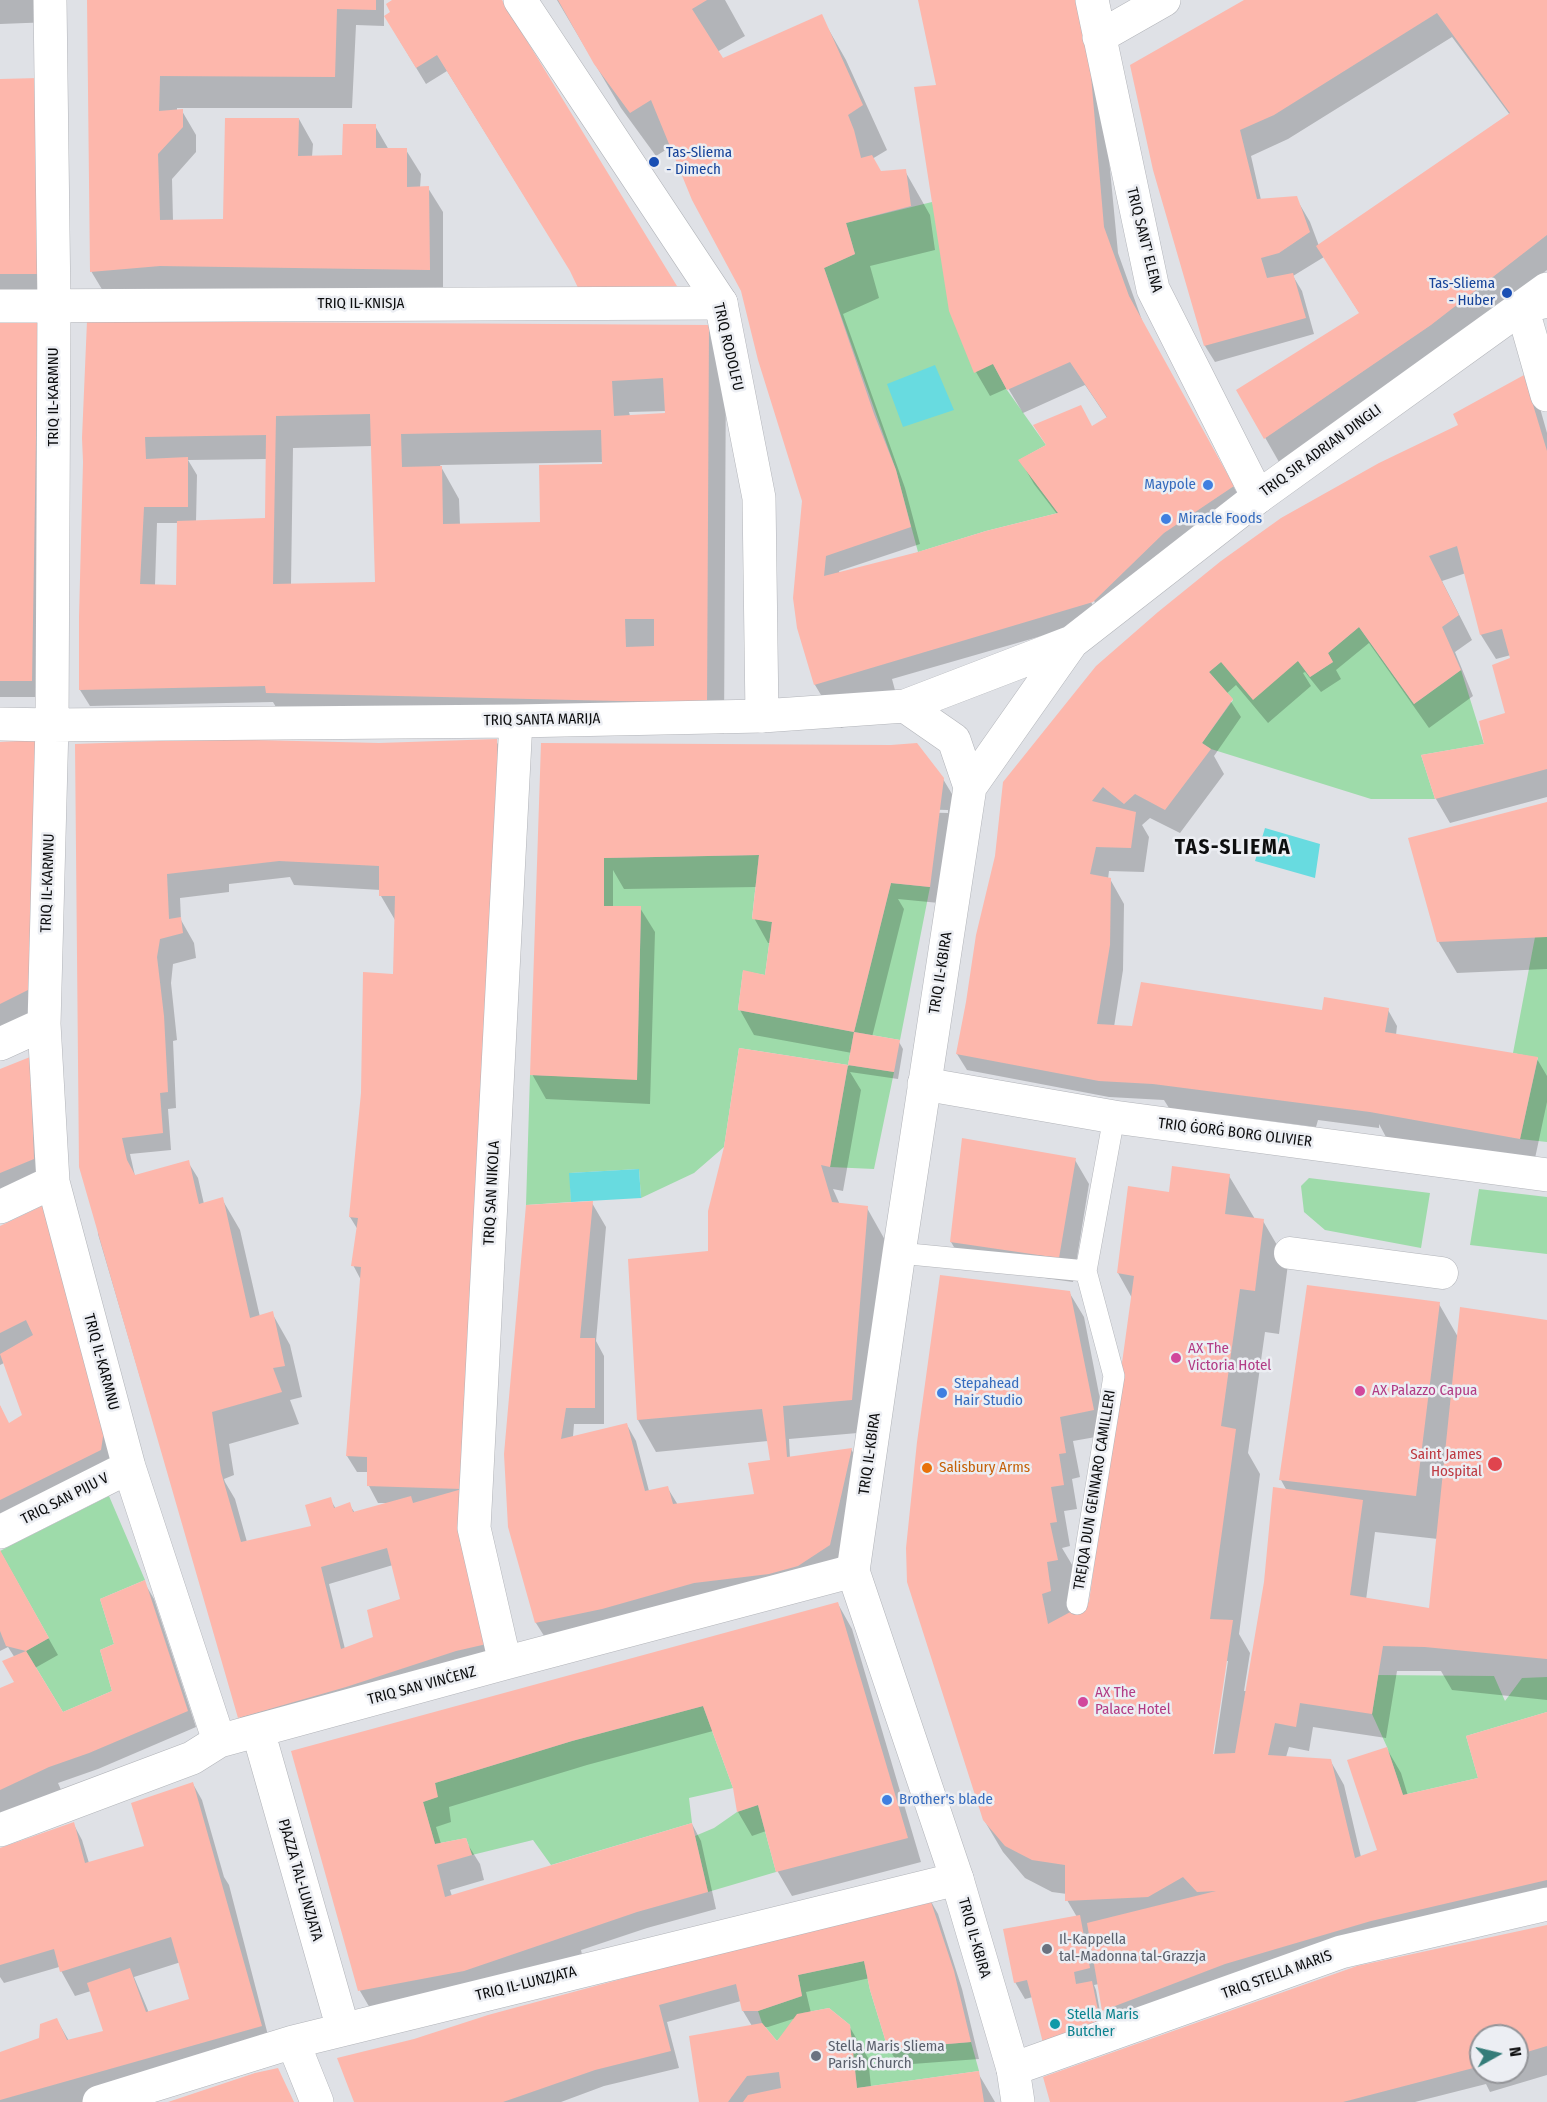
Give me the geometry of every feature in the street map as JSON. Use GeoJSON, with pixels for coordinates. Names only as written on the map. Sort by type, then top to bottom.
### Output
{"type":"FeatureCollection","features":[{"type":"Feature","properties":{"kind":"street","name":"TRIQ IL-KARMNU"},"geometry":{"type":"LineString","coordinates":[[50,0],[54,305],[52,725],[44,1024],[53,1182],[129,1467],[219,1741]]}},
{"type":"Feature","properties":{"kind":"street","name":"TRIQ RODOLFU"},"geometry":{"type":"LineString","coordinates":[[520,0],[721,303],[759,498],[762,716]]}},
{"type":"Feature","properties":{"kind":"street","name":"TRIQ SANT' ELENA"},"geometry":{"type":"LineString","coordinates":[[1092,0],[1153,289],[1258,497]]}},
{"type":"Feature","properties":{"kind":"street"},"geometry":{"type":"LineString","coordinates":[[1099,37],[1164,0]]}},
{"type":"Feature","properties":{"kind":"street"},"geometry":{"type":"LineString","coordinates":[[1539,299],[1547,395]]}},
{"type":"Feature","properties":{"kind":"street","name":"TRIQ SIR ADRIAN DINGLI"},"geometry":{"type":"LineString","coordinates":[[1072,642],[1258,497],[1539,299]]}},
{"type":"Feature","properties":{"kind":"street","name":"TRIQ IL-KNISJA"},"geometry":{"type":"LineString","coordinates":[[0,306],[721,303]]}},
{"type":"Feature","properties":{"kind":"street","name":"TRIQ SANTA MARIJA"},"geometry":{"type":"LineString","coordinates":[[0,724],[516,721],[762,716],[905,706],[1072,642]]}},
{"type":"Feature","properties":{"kind":"street","name":"TRIQ IL-KBIRA"},"geometry":{"type":"LineString","coordinates":[[1018,2102],[1013,2069],[957,1879],[854,1571],[924,1084],[970,787],[1072,642]]}},
{"type":"Feature","properties":{"kind":"street","name":"TRIQ IL-KBIRA"},"geometry":{"type":"LineString","coordinates":[[905,706],[954,740],[970,787]]}},
{"type":"Feature","properties":{"kind":"street","name":"TRIQ SAN NIKOLA"},"geometry":{"type":"LineString","coordinates":[[505,1663],[474,1528],[516,721]]}},
{"type":"Feature","properties":{"kind":"street"},"geometry":{"type":"LineString","coordinates":[[0,1044],[44,1024]]}},
{"type":"Feature","properties":{"kind":"street","name":"TRIQ ĠORĠ BORG OLIVIER"},"geometry":{"type":"LineString","coordinates":[[924,1084],[1114,1117],[1547,1174]]}},
{"type":"Feature","properties":{"kind":"street"},"geometry":{"type":"LineString","coordinates":[[0,1207],[53,1182]]}},
{"type":"Feature","properties":{"kind":"street"},"geometry":{"type":"LineString","coordinates":[[1290,1253],[1442,1273]]}},
{"type":"Feature","properties":{"kind":"street","name":"TRIQ SAN PIJU V"},"geometry":{"type":"LineString","coordinates":[[0,1532],[129,1467]]}},
{"type":"Feature","properties":{"kind":"street","name":"TRIQ SAN VINĊENZ"},"geometry":{"type":"LineString","coordinates":[[0,1830],[192,1758],[219,1741],[854,1571]]}},
{"type":"Feature","properties":{"kind":"street","name":"PJAZZA TAL-LUNZJATA"},"geometry":{"type":"LineString","coordinates":[[258,1731],[343,2029]]}},
{"type":"Feature","properties":{"kind":"street","name":"TRIQ IL-LUNZJATA"},"geometry":{"type":"LineString","coordinates":[[99,2102],[292,2042],[957,1879]]}},
{"type":"Feature","properties":{"kind":"street","name":"TRIQ STELLA MARIS"},"geometry":{"type":"LineString","coordinates":[[1013,2069],[1341,1952],[1547,1904]]}},
{"type":"Feature","properties":{"kind":"street"},"geometry":{"type":"LineString","coordinates":[[292,2042],[317,2102]]}},
{"type":"Feature","properties":{"kind":"lane","name":"TREJQA DUN GENNARO CAMILLERI"},"geometry":{"type":"LineString","coordinates":[[1077,1604],[1114,1376],[1086,1271],[1114,1117]]}},
{"type":"Feature","properties":{"kind":"lane"},"geometry":{"type":"LineString","coordinates":[[899,1253],[1086,1271]]}},
{"type":"Feature","properties":{"kind":"green space"},"geometry":{"type":"Polygon","coordinates":[[[932,202],[993,364],[1007,390],[1046,445],[1019,460],[1058,513],[986,531],[918,552],[896,470],[824,268],[855,254],[846,223],[932,202]]]}},
{"type":"Feature","properties":{"kind":"green space"},"geometry":{"type":"Polygon","coordinates":[[[1359,627],[1414,704],[1461,670],[1484,744],[1421,755],[1435,799],[1371,799],[1211,749],[1202,743],[1233,700],[1209,672],[1221,662],[1298,661],[1310,677],[1333,662],[1328,653],[1359,627]]]}},
{"type":"Feature","properties":{"kind":"green space"},"geometry":{"type":"Polygon","coordinates":[[[759,855],[752,918],[772,922],[765,975],[743,971],[738,1010],[854,1032],[848,1065],[739,1048],[724,1147],[694,1173],[641,1198],[639,1169],[570,1173],[571,1202],[526,1205],[530,1075],[637,1079],[641,907],[604,906],[604,858],[759,855]]]}},
{"type":"Feature","properties":{"kind":"green space"},"geometry":{"type":"Polygon","coordinates":[[[891,883],[930,887],[900,1040],[854,1032],[891,883]]]}},
{"type":"Feature","properties":{"kind":"green space"},"geometry":{"type":"Polygon","coordinates":[[[1535,937],[1547,937],[1547,1142],[1520,1139],[1538,1058],[1513,1053],[1535,937]]]}},
{"type":"Feature","properties":{"kind":"green space"},"geometry":{"type":"Polygon","coordinates":[[[848,1065],[894,1072],[874,1169],[830,1167],[848,1065]]]}},
{"type":"Feature","properties":{"kind":"green space"},"geometry":{"type":"Polygon","coordinates":[[[1309,1178],[1430,1193],[1421,1248],[1325,1230],[1304,1212],[1301,1186],[1309,1178]]]}},
{"type":"Feature","properties":{"kind":"green space"},"geometry":{"type":"Polygon","coordinates":[[[1479,1189],[1547,1197],[1547,1254],[1470,1245],[1479,1189]]]}},
{"type":"Feature","properties":{"kind":"green space"},"geometry":{"type":"Polygon","coordinates":[[[109,1496],[145,1580],[100,1599],[114,1644],[100,1650],[112,1691],[63,1712],[26,1651],[49,1638],[0,1551],[109,1496]]]}},
{"type":"Feature","properties":{"kind":"green space"},"geometry":{"type":"Polygon","coordinates":[[[1378,1675],[1494,1676],[1505,1701],[1522,1678],[1547,1677],[1547,1712],[1466,1736],[1478,1778],[1403,1795],[1387,1747],[1372,1714],[1378,1675]]]}},
{"type":"Feature","properties":{"kind":"green space"},"geometry":{"type":"Polygon","coordinates":[[[703,1706],[733,1788],[689,1798],[692,1823],[551,1865],[533,1840],[472,1855],[466,1838],[435,1844],[423,1802],[437,1797],[435,1783],[572,1741],[703,1706]]]}},
{"type":"Feature","properties":{"kind":"green space"},"geometry":{"type":"Polygon","coordinates":[[[758,1805],[776,1872],[708,1892],[695,1836],[714,1828],[737,1812],[758,1805]]]}},
{"type":"Feature","properties":{"kind":"green space"},"geometry":{"type":"Polygon","coordinates":[[[864,1961],[870,1990],[888,2049],[971,2042],[979,2071],[857,2088],[850,2025],[829,2008],[803,2013],[777,2041],[762,2023],[758,2011],[802,1996],[798,1975],[864,1961]]]}},
{"type":"Feature","properties":{"kind":"water"},"geometry":{"type":"Polygon","coordinates":[[[935,365],[954,410],[903,427],[887,384],[935,365]]]}},
{"type":"Feature","properties":{"kind":"water"},"geometry":{"type":"Polygon","coordinates":[[[1265,828],[1320,844],[1315,878],[1255,861],[1265,828]]]}},
{"type":"Feature","properties":{"kind":"water"},"geometry":{"type":"Polygon","coordinates":[[[639,1169],[641,1198],[571,1202],[569,1173],[639,1169]]]}},
{"type":"Feature","properties":{"kind":"building"},"geometry":{"type":"Polygon","coordinates":[[[87,0],[376,0],[376,10],[337,9],[335,77],[160,76],[159,111],[183,109],[183,127],[158,154],[160,220],[223,219],[225,118],[299,118],[298,156],[342,155],[343,124],[376,124],[376,148],[407,148],[407,187],[429,186],[430,270],[160,266],[90,272],[87,0]]]}},
{"type":"Feature","properties":{"kind":"building"},"geometry":{"type":"Polygon","coordinates":[[[392,0],[502,0],[680,291],[580,292],[570,271],[437,55],[416,68],[384,16],[390,12],[386,4],[392,0]]]}},
{"type":"Feature","properties":{"kind":"building"},"geometry":{"type":"Polygon","coordinates":[[[558,0],[707,0],[692,9],[723,58],[822,14],[863,105],[848,115],[861,158],[872,155],[881,171],[906,169],[911,206],[846,223],[855,254],[824,268],[874,414],[896,470],[911,527],[826,556],[824,576],[1058,513],[1018,460],[1046,445],[1033,425],[1081,405],[1092,426],[1107,417],[1070,362],[1007,390],[993,364],[974,373],[949,311],[914,87],[936,85],[918,0],[1078,0],[1090,64],[1104,227],[1129,296],[1234,486],[1164,533],[1093,602],[814,685],[797,628],[793,598],[802,501],[758,360],[741,291],[692,200],[651,100],[630,113],[594,64],[558,0]]]}},
{"type":"Feature","properties":{"kind":"building"},"geometry":{"type":"Polygon","coordinates":[[[1244,0],[1547,0],[1547,235],[1431,325],[1264,439],[1236,390],[1359,313],[1316,246],[1510,113],[1437,13],[1274,115],[1240,130],[1257,199],[1297,196],[1310,232],[1279,253],[1261,258],[1267,278],[1293,273],[1306,318],[1204,346],[1153,170],[1130,65],[1244,0]]]}},
{"type":"Feature","properties":{"kind":"building"},"geometry":{"type":"Polygon","coordinates":[[[39,78],[40,274],[0,274],[0,79],[39,78]]]}},
{"type":"Feature","properties":{"kind":"building"},"geometry":{"type":"Polygon","coordinates":[[[38,314],[32,681],[0,681],[0,317],[38,314]]]}},
{"type":"Feature","properties":{"kind":"building"},"geometry":{"type":"Polygon","coordinates":[[[87,321],[709,325],[707,703],[266,693],[265,686],[79,690],[82,438],[87,321]],[[663,378],[612,381],[614,416],[665,413],[663,378]],[[370,414],[276,416],[273,584],[375,582],[370,414]],[[601,430],[401,434],[402,467],[442,466],[443,524],[540,522],[539,465],[602,464],[601,430]],[[266,435],[145,437],[146,459],[188,457],[188,507],[144,507],[140,584],[176,585],[177,521],[265,518],[266,435]],[[625,619],[626,647],[654,646],[654,619],[625,619]]]}},
{"type":"Feature","properties":{"kind":"building"},"geometry":{"type":"Polygon","coordinates":[[[1524,375],[1547,451],[1547,769],[1435,799],[1421,755],[1484,744],[1479,721],[1505,713],[1492,665],[1510,658],[1502,629],[1480,635],[1457,546],[1429,556],[1459,615],[1442,627],[1461,670],[1414,704],[1359,627],[1328,653],[1333,662],[1310,677],[1298,661],[1253,700],[1221,662],[1209,672],[1233,699],[1202,743],[1211,749],[1165,810],[1135,794],[1124,804],[1103,787],[1092,801],[1136,812],[1131,848],[1096,847],[1090,874],[1111,878],[1110,945],[1097,1024],[1132,1026],[1141,982],[1322,1010],[1324,997],[1389,1008],[1385,1032],[1538,1057],[1520,1139],[1370,1112],[1153,1084],[1099,1081],[956,1054],[976,935],[995,856],[1003,782],[1096,666],[1221,561],[1281,518],[1379,463],[1458,425],[1453,414],[1524,375]]]}},
{"type":"Feature","properties":{"kind":"building"},"geometry":{"type":"Polygon","coordinates":[[[215,739],[379,743],[497,739],[503,892],[489,1160],[491,1643],[456,1651],[346,1687],[238,1718],[79,1167],[75,744],[215,739]],[[279,861],[167,874],[169,919],[181,917],[183,933],[160,939],[157,957],[164,1016],[168,1092],[160,1093],[163,1133],[122,1138],[127,1160],[135,1175],[189,1160],[199,1204],[223,1197],[250,1318],[273,1311],[285,1366],[273,1368],[282,1392],[212,1412],[221,1472],[241,1542],[311,1526],[305,1505],[331,1497],[334,1508],[350,1502],[353,1512],[411,1496],[413,1503],[462,1489],[367,1486],[367,1457],[346,1456],[361,1267],[351,1266],[358,1218],[349,1217],[361,1093],[363,972],[393,974],[395,896],[379,896],[379,866],[279,861]],[[387,1548],[321,1567],[341,1649],[373,1637],[367,1610],[400,1599],[387,1548]]]}},
{"type":"Feature","properties":{"kind":"building"},"geometry":{"type":"Polygon","coordinates":[[[36,740],[36,986],[0,1004],[0,742],[36,740]]]}},
{"type":"Feature","properties":{"kind":"building"},"geometry":{"type":"Polygon","coordinates":[[[541,743],[891,745],[917,743],[944,778],[930,887],[891,883],[854,1032],[738,1010],[743,970],[765,975],[772,922],[752,919],[759,855],[604,858],[604,906],[641,906],[637,1080],[530,1075],[541,743]]]}},
{"type":"Feature","properties":{"kind":"building"},"geometry":{"type":"Polygon","coordinates":[[[1547,802],[1547,937],[1437,942],[1408,838],[1547,802]]]}},
{"type":"Feature","properties":{"kind":"building"},"geometry":{"type":"Polygon","coordinates":[[[854,1032],[900,1040],[894,1072],[848,1065],[854,1032]]]}},
{"type":"Feature","properties":{"kind":"building"},"geometry":{"type":"Polygon","coordinates":[[[739,1048],[848,1065],[830,1167],[821,1165],[832,1202],[868,1206],[852,1400],[783,1406],[787,1457],[852,1448],[830,1545],[798,1566],[769,1574],[694,1583],[602,1609],[535,1623],[508,1527],[504,1454],[526,1205],[593,1201],[580,1338],[595,1338],[595,1408],[566,1408],[561,1439],[627,1423],[645,1491],[668,1486],[673,1504],[754,1494],[748,1463],[770,1460],[762,1409],[637,1420],[628,1259],[708,1251],[708,1211],[724,1147],[739,1048]]]}},
{"type":"Feature","properties":{"kind":"building"},"geometry":{"type":"Polygon","coordinates":[[[30,1057],[34,1159],[0,1173],[0,1069],[30,1057]]]}},
{"type":"Feature","properties":{"kind":"building"},"geometry":{"type":"Polygon","coordinates":[[[962,1138],[1076,1158],[1059,1258],[950,1242],[962,1138]]]}},
{"type":"Feature","properties":{"kind":"building"},"geometry":{"type":"Polygon","coordinates":[[[1172,1166],[1230,1174],[1225,1214],[1264,1219],[1255,1291],[1240,1289],[1221,1426],[1236,1429],[1210,1619],[1233,1620],[1213,1754],[1235,1753],[1264,1582],[1273,1487],[1363,1500],[1350,1595],[1429,1608],[1460,1307],[1547,1320],[1547,1659],[1425,1647],[1383,1646],[1372,1714],[1300,1703],[1296,1727],[1275,1723],[1268,1755],[1331,1759],[1355,1858],[1377,1850],[1347,1760],[1387,1747],[1403,1795],[1478,1778],[1466,1736],[1547,1712],[1547,1880],[1371,1921],[1286,1946],[1225,1964],[1102,2011],[1087,1923],[1216,1891],[1197,1892],[1183,1877],[1148,1897],[1065,1901],[1065,1865],[1032,1860],[1005,1846],[983,1820],[907,1582],[906,1548],[917,1442],[940,1275],[1070,1291],[1094,1410],[1060,1417],[1066,1453],[1059,1454],[1064,1485],[1051,1487],[1057,1522],[1050,1523],[1058,1560],[1047,1562],[1051,1591],[1042,1594],[1048,1624],[1089,1602],[1134,1276],[1117,1273],[1128,1186],[1169,1192],[1172,1166]]]}},
{"type":"Feature","properties":{"kind":"building"},"geometry":{"type":"Polygon","coordinates":[[[44,1205],[104,1430],[101,1450],[0,1500],[0,1405],[9,1423],[22,1415],[0,1354],[33,1335],[26,1320],[0,1333],[0,1226],[44,1205]]]}},
{"type":"Feature","properties":{"kind":"building","name":"AX Palazzo Capua"},"geometry":{"type":"Polygon","coordinates":[[[1307,1285],[1440,1302],[1416,1496],[1279,1480],[1307,1285]]]}},
{"type":"Feature","properties":{"kind":"building"},"geometry":{"type":"Polygon","coordinates":[[[0,1550],[49,1638],[26,1651],[6,1646],[0,1631],[0,1550]]]}},
{"type":"Feature","properties":{"kind":"building"},"geometry":{"type":"Polygon","coordinates":[[[145,1580],[188,1711],[89,1753],[49,1767],[0,1790],[0,1688],[14,1682],[2,1661],[26,1651],[63,1712],[112,1691],[100,1650],[114,1644],[100,1599],[145,1580]]]}},
{"type":"Feature","properties":{"kind":"building"},"geometry":{"type":"Polygon","coordinates":[[[838,1602],[908,1838],[776,1872],[758,1805],[737,1812],[733,1788],[703,1706],[572,1741],[435,1783],[438,1797],[423,1802],[435,1844],[466,1838],[472,1855],[437,1865],[445,1897],[692,1823],[708,1892],[637,1912],[464,1971],[358,1991],[291,1751],[838,1602]]]}},
{"type":"Feature","properties":{"kind":"building"},"geometry":{"type":"Polygon","coordinates":[[[193,1782],[262,2026],[0,2100],[0,2052],[39,2038],[40,2024],[57,2018],[67,2040],[103,2031],[87,1983],[130,1968],[146,2012],[189,1999],[171,1937],[60,1972],[54,1949],[0,1965],[0,1848],[74,1822],[85,1863],[144,1846],[131,1803],[193,1782]]]}},
{"type":"Feature","properties":{"kind":"building"},"geometry":{"type":"Polygon","coordinates":[[[929,1896],[954,1971],[971,2042],[888,2049],[870,1990],[864,1961],[798,1975],[802,1996],[758,2011],[742,2011],[736,1984],[659,2005],[671,2051],[595,2070],[503,2102],[354,2102],[337,2058],[414,2039],[488,2015],[929,1896]]]}},
{"type":"Feature","properties":{"kind":"building"},"geometry":{"type":"Polygon","coordinates":[[[1080,1915],[1090,1968],[1074,1972],[1076,1984],[1092,1981],[1102,2030],[1043,2043],[1027,1980],[1014,1983],[1003,1929],[1080,1915]]]}},
{"type":"Feature","properties":{"kind":"building"},"geometry":{"type":"Polygon","coordinates":[[[1547,1925],[1547,2046],[1529,2051],[1529,2024],[1469,2024],[1469,2069],[1343,2102],[1050,2102],[1043,2077],[1357,1966],[1547,1925]]]}},
{"type":"Feature","properties":{"kind":"building","name":"Stella Maris Sliema Parish Church"},"geometry":{"type":"Polygon","coordinates":[[[829,2008],[850,2025],[857,2088],[979,2071],[984,2102],[743,2102],[748,2095],[781,2088],[779,2072],[747,2076],[728,2102],[699,2102],[689,2036],[762,2023],[777,2041],[797,2014],[829,2008]]]}},
{"type":"Feature","properties":{"kind":"building"},"geometry":{"type":"Polygon","coordinates":[[[278,2068],[294,2102],[168,2102],[255,2073],[278,2068]]]}},
{"type":"Feature","properties":{"kind":"place","name":"Tas-Sliema - Dimech"},"geometry":{"type":"Point","coordinates":[654,162]}},
{"type":"Feature","properties":{"kind":"place","name":"Tas-Sliema - Huber"},"geometry":{"type":"Point","coordinates":[1507,293]}},
{"type":"Feature","properties":{"kind":"place","name":"Maypole"},"geometry":{"type":"Point","coordinates":[1208,485]}},
{"type":"Feature","properties":{"kind":"place","name":"Miracle Foods"},"geometry":{"type":"Point","coordinates":[1166,519]}},
{"type":"Feature","properties":{"kind":"place","name":"AX The Victoria Hotel"},"geometry":{"type":"Point","coordinates":[1176,1358]}},
{"type":"Feature","properties":{"kind":"place","name":"AX Palazzo Capua"},"geometry":{"type":"Point","coordinates":[1360,1391]}},
{"type":"Feature","properties":{"kind":"place","name":"Stepahead Hair Studio"},"geometry":{"type":"Point","coordinates":[942,1393]}},
{"type":"Feature","properties":{"kind":"place","name":"Saint James Hospital"},"geometry":{"type":"Point","coordinates":[1495,1464]}},
{"type":"Feature","properties":{"kind":"place","name":"Salisbury Arms"},"geometry":{"type":"Point","coordinates":[927,1468]}},
{"type":"Feature","properties":{"kind":"place","name":"AX The Palace Hotel"},"geometry":{"type":"Point","coordinates":[1083,1702]}},
{"type":"Feature","properties":{"kind":"place","name":"Brother's blade"},"geometry":{"type":"Point","coordinates":[887,1800]}},
{"type":"Feature","properties":{"kind":"place","name":"Il-Kappella tal-Madonna tal-Grazzja"},"geometry":{"type":"Point","coordinates":[1047,1949]}},
{"type":"Feature","properties":{"kind":"place","name":"Stella Maris Butcher"},"geometry":{"type":"Point","coordinates":[1055,2024]}},
{"type":"Feature","properties":{"kind":"place","name":"Stella Maris Sliema Parish Church"},"geometry":{"type":"Point","coordinates":[816,2056]}},
{"type":"Feature","properties":{"kind":"district","name":"TAS-SLIEMA"},"geometry":{"type":"Point","coordinates":[1233,848]}}]}
